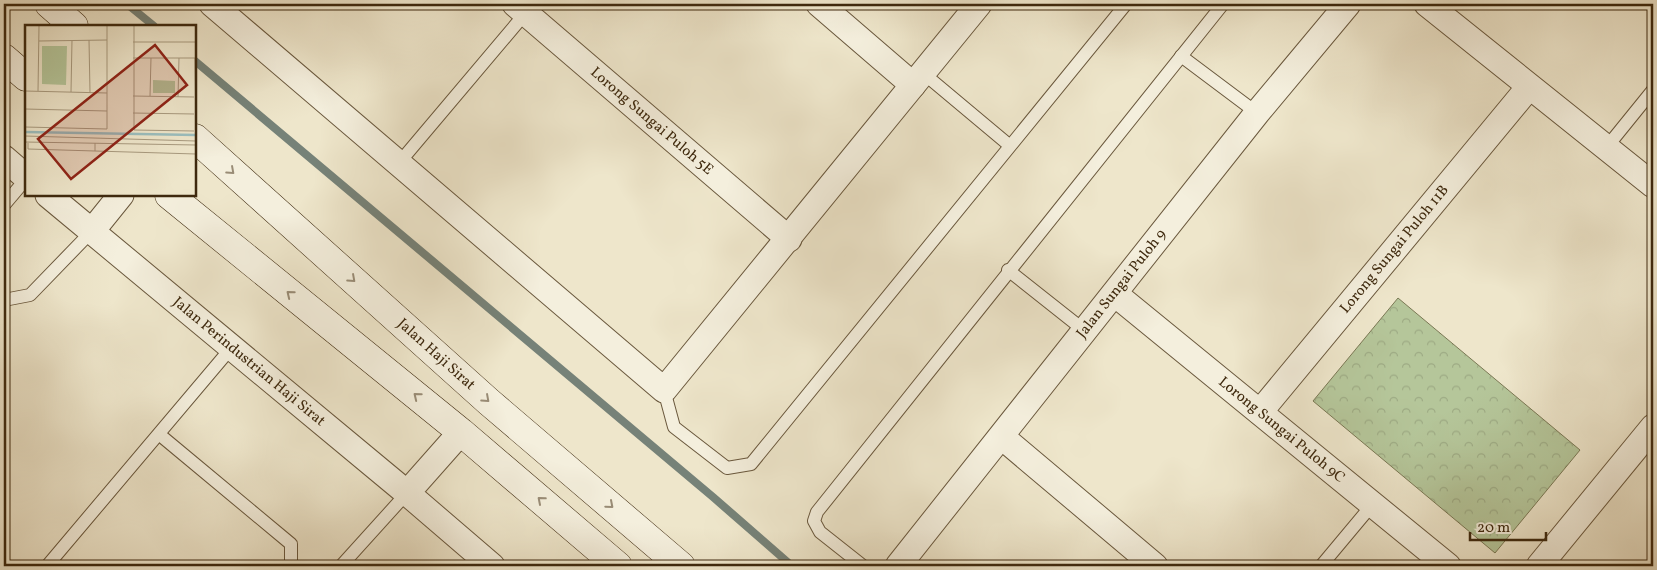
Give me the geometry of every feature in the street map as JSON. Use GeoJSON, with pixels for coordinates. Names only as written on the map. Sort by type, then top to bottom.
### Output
{"type":"FeatureCollection","features":[{"type":"Feature","properties":{"kind":"main road"},"geometry":{"type":"LineString","coordinates":[[49,4],[73,25]]}},
{"type":"Feature","properties":{"kind":"main road"},"geometry":{"type":"LineString","coordinates":[[4,58],[25,76]]}},
{"type":"Feature","properties":{"kind":"main road","name":"Jalan Haji Sirat"},"geometry":{"type":"LineString","coordinates":[[196,139],[489,402],[681,566]]}},
{"type":"Feature","properties":{"kind":"main road"},"geometry":{"type":"LineString","coordinates":[[169,196],[461,432],[618,566]]}},
{"type":"Feature","properties":{"kind":"street"},"geometry":{"type":"LineString","coordinates":[[212,4],[664,390],[979,4]]}},
{"type":"Feature","properties":{"kind":"street"},"geometry":{"type":"LineString","coordinates":[[818,4],[918,79]]}},
{"type":"Feature","properties":{"kind":"street","name":"Jalan Sungai Puloh 9"},"geometry":{"type":"LineString","coordinates":[[898,566],[1257,113],[1348,4]]}},
{"type":"Feature","properties":{"kind":"street"},"geometry":{"type":"LineString","coordinates":[[1427,4],[1653,185]]}},
{"type":"Feature","properties":{"kind":"street","name":"Lorong Sungai Puloh 5E"},"geometry":{"type":"LineString","coordinates":[[525,7],[788,239]]}},
{"type":"Feature","properties":{"kind":"street","name":"Lorong Sungai Puloh 11B"},"geometry":{"type":"LineString","coordinates":[[1260,412],[1529,87]]}},
{"type":"Feature","properties":{"kind":"street"},"geometry":{"type":"LineString","coordinates":[[4,158],[25,177]]}},
{"type":"Feature","properties":{"kind":"street","name":"Jalan Perindustrian Haji Sirat"},"geometry":{"type":"LineString","coordinates":[[49,196],[408,493],[492,566]]}},
{"type":"Feature","properties":{"kind":"street"},"geometry":{"type":"LineString","coordinates":[[92,231],[119,196]]}},
{"type":"Feature","properties":{"kind":"street","name":"Lorong Sungai Puloh 9C"},"geometry":{"type":"LineString","coordinates":[[1115,294],[1448,566]]}},
{"type":"Feature","properties":{"kind":"street"},"geometry":{"type":"LineString","coordinates":[[1539,566],[1653,427]]}},
{"type":"Feature","properties":{"kind":"street"},"geometry":{"type":"LineString","coordinates":[[408,493],[461,432]]}},
{"type":"Feature","properties":{"kind":"street"},"geometry":{"type":"LineString","coordinates":[[1002,437],[1155,566]]}},
{"type":"Feature","properties":{"kind":"lane"},"geometry":{"type":"LineString","coordinates":[[664,390],[674,427],[728,468],[751,464],[1009,145],[1126,4]]}},
{"type":"Feature","properties":{"kind":"lane"},"geometry":{"type":"LineString","coordinates":[[863,566],[820,532],[814,521],[817,512],[1008,270],[1223,4]]}},
{"type":"Feature","properties":{"kind":"lane"},"geometry":{"type":"LineString","coordinates":[[399,163],[525,7]]}},
{"type":"Feature","properties":{"kind":"lane"},"geometry":{"type":"LineString","coordinates":[[1181,56],[1257,113]]}},
{"type":"Feature","properties":{"kind":"lane"},"geometry":{"type":"LineString","coordinates":[[918,79],[1009,145]]}},
{"type":"Feature","properties":{"kind":"lane"},"geometry":{"type":"LineString","coordinates":[[1606,148],[1653,90]]}},
{"type":"Feature","properties":{"kind":"lane"},"geometry":{"type":"LineString","coordinates":[[4,205],[25,179]]}},
{"type":"Feature","properties":{"kind":"lane"},"geometry":{"type":"LineString","coordinates":[[4,300],[30,294],[92,231]]}},
{"type":"Feature","properties":{"kind":"lane"},"geometry":{"type":"LineString","coordinates":[[1008,270],[1085,331]]}},
{"type":"Feature","properties":{"kind":"lane"},"geometry":{"type":"LineString","coordinates":[[46,566],[160,435],[232,347]]}},
{"type":"Feature","properties":{"kind":"lane"},"geometry":{"type":"LineString","coordinates":[[160,435],[291,544],[291,566]]}},
{"type":"Feature","properties":{"kind":"lane"},"geometry":{"type":"LineString","coordinates":[[345,565],[408,493]]}},
{"type":"Feature","properties":{"kind":"lane"},"geometry":{"type":"LineString","coordinates":[[1321,566],[1372,505]]}},
{"type":"Feature","properties":{"kind":"green space"},"geometry":{"type":"Polygon","coordinates":[[[1398,298],[1580,450],[1495,553],[1313,401],[1398,298]]]}},
{"type":"Feature","properties":{"kind":"waterway"},"geometry":{"type":"LineString","coordinates":[[127,4],[153,25]]}},
{"type":"Feature","properties":{"kind":"waterway"},"geometry":{"type":"LineString","coordinates":[[196,62],[713,497],[792,566]]}}]}
